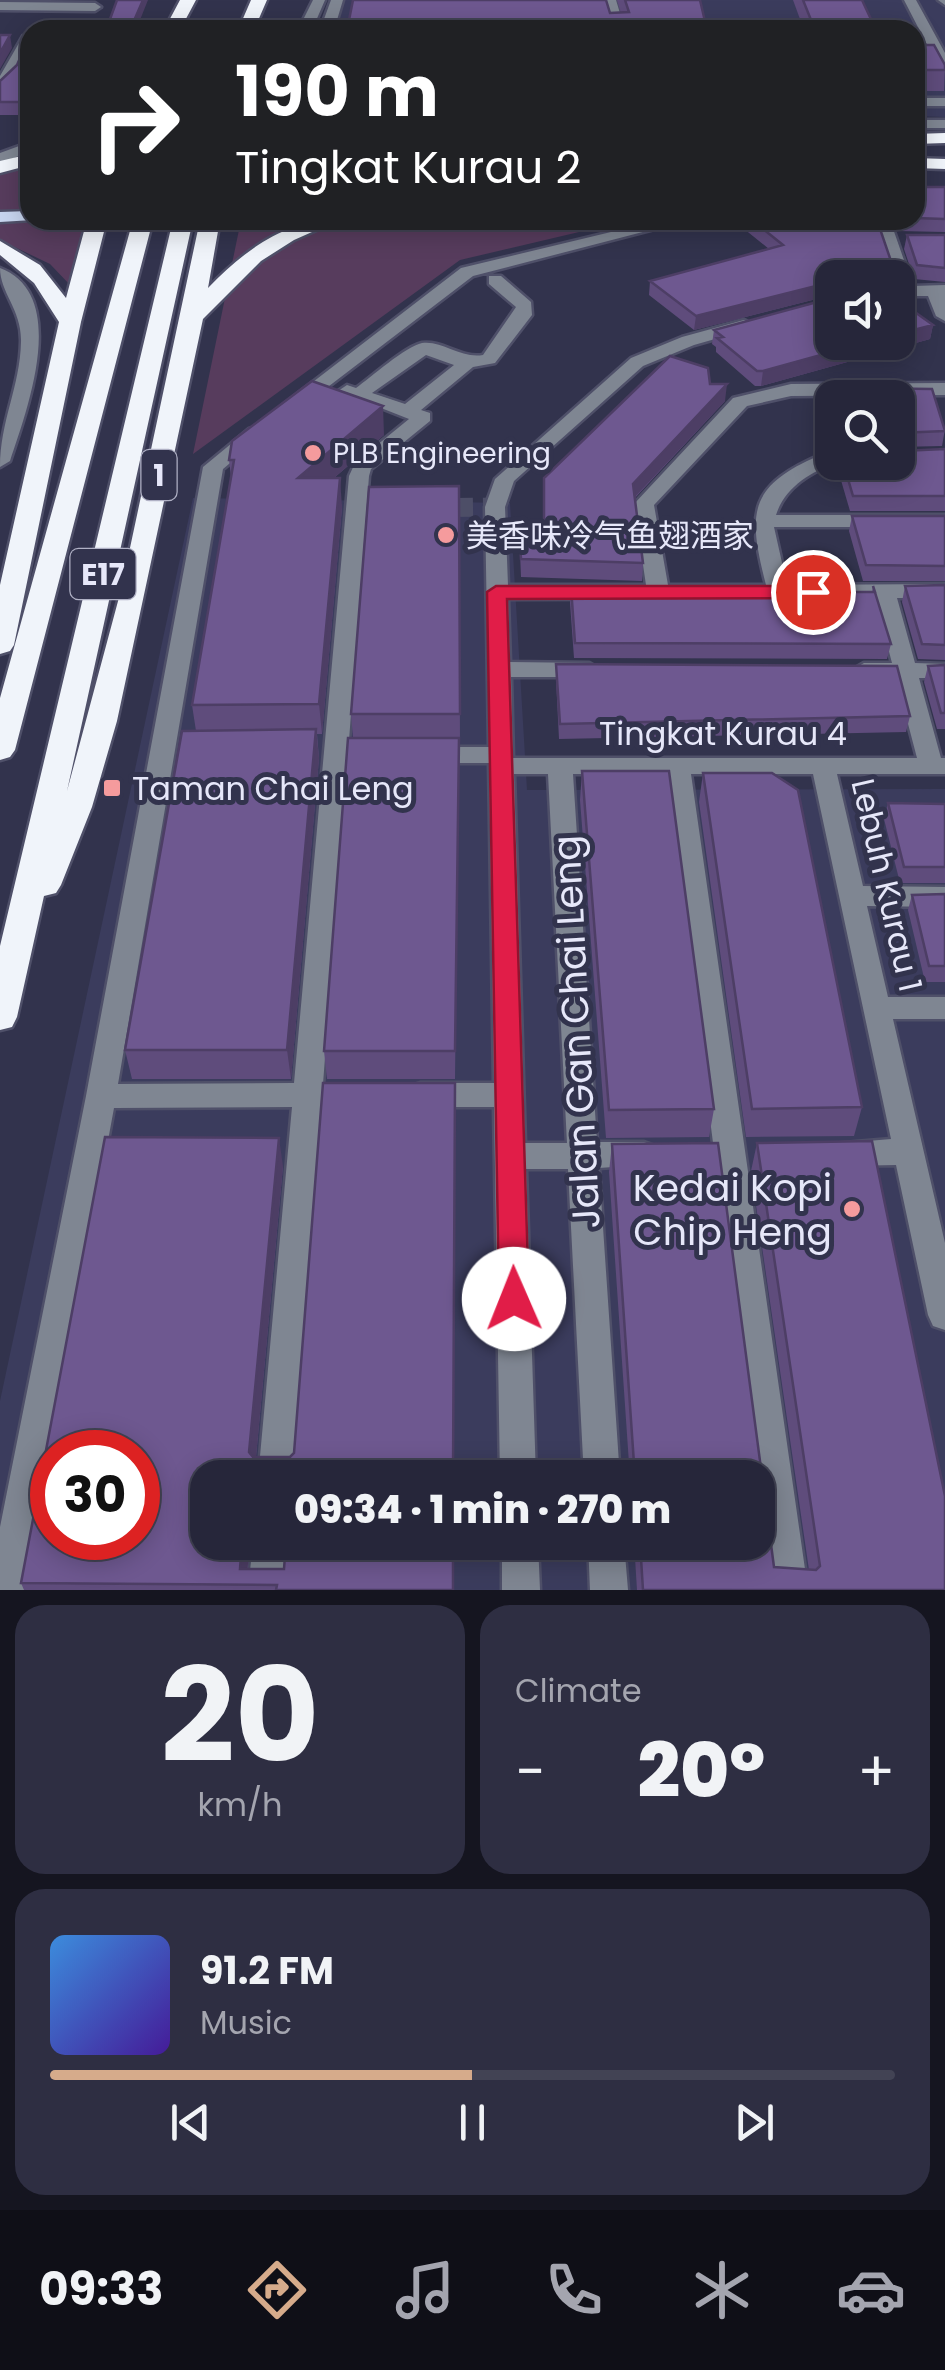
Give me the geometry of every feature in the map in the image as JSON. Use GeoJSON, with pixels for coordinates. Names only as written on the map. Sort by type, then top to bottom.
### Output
{"type":"FeatureCollection","features":[{"type":"Feature","properties":{"kind":"highway"},"geometry":{"type":"LineString","coordinates":[[0,646],[70,322],[95,230]]}},
{"type":"Feature","properties":{"kind":"highway","name":"E17"},"geometry":{"type":"LineString","coordinates":[[0,750],[140,230]]}},
{"type":"Feature","properties":{"kind":"highway","name":"E17"},"geometry":{"type":"LineString","coordinates":[[0,1017],[181,230]]}},
{"type":"Feature","properties":{"kind":"highway","name":"1"},"geometry":{"type":"LineString","coordinates":[[23,928],[66,842],[124,634],[195,315],[208,230]]}},
{"type":"Feature","properties":{"kind":"highway"},"geometry":{"type":"LineString","coordinates":[[195,315],[250,256],[301,230]]}},
{"type":"Feature","properties":{"kind":"highway"},"geometry":{"type":"LineString","coordinates":[[0,247],[21,257],[48,284],[70,322]]}},
{"type":"Feature","properties":{"kind":"street"},"geometry":{"type":"LineString","coordinates":[[0,6],[97,4]]}},
{"type":"Feature","properties":{"kind":"street"},"geometry":{"type":"LineString","coordinates":[[925,28],[945,66]]}},
{"type":"Feature","properties":{"kind":"street"},"geometry":{"type":"LineString","coordinates":[[0,88],[20,46]]}},
{"type":"Feature","properties":{"kind":"street"},"geometry":{"type":"LineString","coordinates":[[6,1590],[170,748],[213,467],[468,272],[640,230]]}},
{"type":"Feature","properties":{"kind":"street"},"geometry":{"type":"LineString","coordinates":[[885,230],[893,260]]}},
{"type":"Feature","properties":{"kind":"street"},"geometry":{"type":"LineString","coordinates":[[888,240],[907,240]]}},
{"type":"Feature","properties":{"kind":"street"},"geometry":{"type":"LineString","coordinates":[[0,273],[23,304],[32,331],[30,359],[0,461]]}},
{"type":"Feature","properties":{"kind":"street"},"geometry":{"type":"LineString","coordinates":[[358,395],[424,348],[467,363],[490,359],[523,315],[525,306],[495,280]]}},
{"type":"Feature","properties":{"kind":"street"},"geometry":{"type":"LineString","coordinates":[[915,291],[940,290],[945,316]]}},
{"type":"Feature","properties":{"kind":"street","name":"Jalan Gan Chai Leng"},"geometry":{"type":"LineString","coordinates":[[518,1460],[495,507],[505,479],[638,362],[688,341],[762,320]]}},
{"type":"Feature","properties":{"kind":"street"},"geometry":{"type":"LineString","coordinates":[[408,412],[467,363]]}},
{"type":"Feature","properties":{"kind":"street"},"geometry":{"type":"LineString","coordinates":[[277,1460],[359,476],[362,467],[422,417],[321,382]]}},
{"type":"Feature","properties":{"kind":"street"},"geometry":{"type":"LineString","coordinates":[[658,592],[644,504],[740,402],[791,390],[945,389]]}},
{"type":"Feature","properties":{"kind":"street"},"geometry":{"type":"LineString","coordinates":[[778,592],[764,521],[778,490],[815,463]]}},
{"type":"Feature","properties":{"kind":"street"},"geometry":{"type":"LineString","coordinates":[[764,521],[945,521]]}},
{"type":"Feature","properties":{"kind":"street"},"geometry":{"type":"LineString","coordinates":[[496,592],[945,591]]}},
{"type":"Feature","properties":{"kind":"street"},"geometry":{"type":"LineString","coordinates":[[884,592],[905,670],[938,766]]}},
{"type":"Feature","properties":{"kind":"street"},"geometry":{"type":"LineString","coordinates":[[499,670],[615,670]]}},
{"type":"Feature","properties":{"kind":"street"},"geometry":{"type":"LineString","coordinates":[[847,670],[945,670]]}},
{"type":"Feature","properties":{"kind":"street","name":"Tingkat Kurau 4"},"geometry":{"type":"LineString","coordinates":[[409,755],[560,766],[938,766]]}},
{"type":"Feature","properties":{"kind":"street","name":"Jalan Gan Chai Leng"},"geometry":{"type":"LineString","coordinates":[[560,766],[601,1460]]}},
{"type":"Feature","properties":{"kind":"street"},"geometry":{"type":"LineString","coordinates":[[677,766],[789,1590]]}},
{"type":"Feature","properties":{"kind":"street","name":"Lebuh Kurau 1"},"geometry":{"type":"LineString","coordinates":[[823,766],[880,1008],[909,1152],[939,1258],[945,1314]]}},
{"type":"Feature","properties":{"kind":"street"},"geometry":{"type":"LineString","coordinates":[[852,896],[945,896]]}},
{"type":"Feature","properties":{"kind":"street"},"geometry":{"type":"LineString","coordinates":[[880,1008],[945,1008]]}},
{"type":"Feature","properties":{"kind":"street"},"geometry":{"type":"LineString","coordinates":[[101,1096],[344,1095]]}},
{"type":"Feature","properties":{"kind":"street"},"geometry":{"type":"LineString","coordinates":[[399,1095],[509,1095]]}},
{"type":"Feature","properties":{"kind":"street"},"geometry":{"type":"LineString","coordinates":[[810,1153],[909,1152]]}},
{"type":"Feature","properties":{"kind":"street"},"geometry":{"type":"LineString","coordinates":[[510,1156],[770,1153]]}},
{"type":"Feature","properties":{"kind":"street"},"geometry":{"type":"LineString","coordinates":[[267,1590],[269,1560]]}},
{"type":"Feature","properties":{"kind":"street"},"geometry":{"type":"LineString","coordinates":[[520,1560],[521,1590]]}},
{"type":"Feature","properties":{"kind":"street"},"geometry":{"type":"LineString","coordinates":[[607,1560],[609,1590]]}},
{"type":"Feature","properties":{"kind":"shaded area"},"geometry":{"type":"Polygon","coordinates":[[[344,0],[945,0],[945,117],[925,116],[925,20],[338,20],[344,0]]]}},
{"type":"Feature","properties":{"kind":"shaded area"},"geometry":{"type":"Polygon","coordinates":[[[20,170],[20,230],[90,230],[71,286],[50,264],[0,240],[0,175],[20,170]]]}},
{"type":"Feature","properties":{"kind":"shaded area"},"geometry":{"type":"Polygon","coordinates":[[[239,230],[588,230],[460,260],[193,454],[239,230]]]}},
{"type":"Feature","properties":{"kind":"shaded area"},"geometry":{"type":"Polygon","coordinates":[[[193,498],[510,503],[527,790],[945,789],[945,1590],[0,1590],[0,1401],[193,498]]]}},
{"type":"Feature","properties":{"kind":"building"},"geometry":{"type":"Polygon","coordinates":[[[117,0],[143,0],[134,20],[110,20],[117,0]]]}},
{"type":"Feature","properties":{"kind":"building"},"geometry":{"type":"Polygon","coordinates":[[[353,0],[606,0],[610,13],[629,12],[625,0],[700,0],[705,20],[349,20],[353,0]]]}},
{"type":"Feature","properties":{"kind":"building"},"geometry":{"type":"Polygon","coordinates":[[[803,0],[862,0],[871,20],[811,20],[803,0]]]}},
{"type":"Feature","properties":{"kind":"building"},"geometry":{"type":"Polygon","coordinates":[[[0,35],[10,35],[0,53],[0,35]]]}},
{"type":"Feature","properties":{"kind":"building"},"geometry":{"type":"Polygon","coordinates":[[[925,45],[934,45],[945,70],[925,70],[925,45]]]}},
{"type":"Feature","properties":{"kind":"building"},"geometry":{"type":"Polygon","coordinates":[[[20,58],[20,102],[0,102],[0,81],[20,58]]]}},
{"type":"Feature","properties":{"kind":"building"},"geometry":{"type":"Polygon","coordinates":[[[925,187],[945,187],[945,219],[925,218],[925,187]]]}},
{"type":"Feature","properties":{"kind":"building"},"geometry":{"type":"Polygon","coordinates":[[[764,230],[880,230],[891,260],[815,260],[815,286],[696,316],[650,281],[783,245],[764,230]]]}},
{"type":"Feature","properties":{"kind":"building"},"geometry":{"type":"Polygon","coordinates":[[[907,235],[945,235],[945,268],[917,265],[907,235]]]}},
{"type":"Feature","properties":{"kind":"building"},"geometry":{"type":"Polygon","coordinates":[[[815,303],[815,357],[763,371],[757,371],[717,338],[723,337],[714,330],[815,303]]]}},
{"type":"Feature","properties":{"kind":"building"},"geometry":{"type":"Polygon","coordinates":[[[915,312],[933,325],[915,330],[915,312]]]}},
{"type":"Feature","properties":{"kind":"building"},"geometry":{"type":"Polygon","coordinates":[[[670,356],[708,368],[710,384],[727,384],[633,484],[643,563],[521,559],[519,527],[544,527],[544,478],[670,356]]]}},
{"type":"Feature","properties":{"kind":"building"},"geometry":{"type":"Polygon","coordinates":[[[312,381],[383,406],[298,478],[340,478],[319,704],[192,705],[234,460],[229,460],[232,441],[312,381]]]}},
{"type":"Feature","properties":{"kind":"building"},"geometry":{"type":"Polygon","coordinates":[[[915,389],[932,389],[945,431],[915,432],[915,389]]]}},
{"type":"Feature","properties":{"kind":"building"},"geometry":{"type":"Polygon","coordinates":[[[945,449],[945,496],[853,496],[848,480],[915,480],[915,450],[945,449]]]}},
{"type":"Feature","properties":{"kind":"building"},"geometry":{"type":"Polygon","coordinates":[[[459,486],[460,714],[351,714],[369,487],[459,486]]]}},
{"type":"Feature","properties":{"kind":"building"},"geometry":{"type":"Polygon","coordinates":[[[852,516],[945,516],[945,566],[866,565],[852,516]]]}},
{"type":"Feature","properties":{"kind":"building"},"geometry":{"type":"Polygon","coordinates":[[[945,585],[945,645],[922,644],[905,586],[945,585]]]}},
{"type":"Feature","properties":{"kind":"building"},"geometry":{"type":"Polygon","coordinates":[[[571,587],[649,587],[650,592],[875,592],[891,644],[575,643],[571,587]]]}},
{"type":"Feature","properties":{"kind":"building"},"geometry":{"type":"Polygon","coordinates":[[[556,664],[897,666],[910,716],[560,724],[556,664]]]}},
{"type":"Feature","properties":{"kind":"building"},"geometry":{"type":"Polygon","coordinates":[[[945,665],[945,713],[941,713],[928,666],[945,665]]]}},
{"type":"Feature","properties":{"kind":"building"},"geometry":{"type":"Polygon","coordinates":[[[316,729],[287,1050],[125,1050],[182,731],[316,729]]]}},
{"type":"Feature","properties":{"kind":"building"},"geometry":{"type":"Polygon","coordinates":[[[348,738],[459,738],[455,1051],[324,1051],[348,738]]]}},
{"type":"Feature","properties":{"kind":"building"},"geometry":{"type":"Polygon","coordinates":[[[582,771],[669,771],[714,1109],[609,1110],[582,771]]]}},
{"type":"Feature","properties":{"kind":"building"},"geometry":{"type":"Polygon","coordinates":[[[703,773],[772,773],[798,790],[862,1107],[752,1109],[703,773]]]}},
{"type":"Feature","properties":{"kind":"building"},"geometry":{"type":"Polygon","coordinates":[[[888,803],[945,804],[945,867],[904,867],[888,803]]]}},
{"type":"Feature","properties":{"kind":"building"},"geometry":{"type":"Polygon","coordinates":[[[945,894],[945,966],[929,966],[912,895],[945,894]]]}},
{"type":"Feature","properties":{"kind":"building"},"geometry":{"type":"Polygon","coordinates":[[[323,1083],[455,1083],[453,1460],[190,1460],[190,1560],[241,1560],[240,1569],[284,1569],[285,1560],[453,1560],[453,1590],[21,1583],[30,1535],[30,1560],[160,1560],[160,1430],[50,1430],[105,1137],[279,1138],[249,1452],[253,1457],[290,1457],[294,1453],[323,1083]]]}},
{"type":"Feature","properties":{"kind":"building"},"geometry":{"type":"Polygon","coordinates":[[[872,1141],[945,1496],[945,1590],[643,1590],[641,1560],[773,1560],[774,1567],[816,1570],[820,1566],[757,1143],[872,1141]]]}},
{"type":"Feature","properties":{"kind":"building"},"geometry":{"type":"Polygon","coordinates":[[[718,1143],[760,1460],[634,1460],[612,1144],[718,1143]]]}},
{"type":"Feature","properties":{"kind":"tunnel"},"geometry":{"type":"LineString","coordinates":[[425,508],[495,507]]}},
{"type":"Feature","properties":{"kind":"place","name":"PLB Engineering"},"geometry":{"type":"Point","coordinates":[313,453]}},
{"type":"Feature","properties":{"kind":"place","name":"美香味冷气鱼翅酒家"},"geometry":{"type":"Point","coordinates":[446,535]}},
{"type":"Feature","properties":{"kind":"place","name":"Taman Chai Leng"},"geometry":{"type":"Point","coordinates":[112,788]}},
{"type":"Feature","properties":{"kind":"place","name":"Kedai Kopi Chip Heng"},"geometry":{"type":"Point","coordinates":[852,1209]}},
{"type":"Feature","properties":{"kind":"route"},"geometry":{"type":"LineString","coordinates":[[514,1299],[496,592],[813,592]]}}]}
